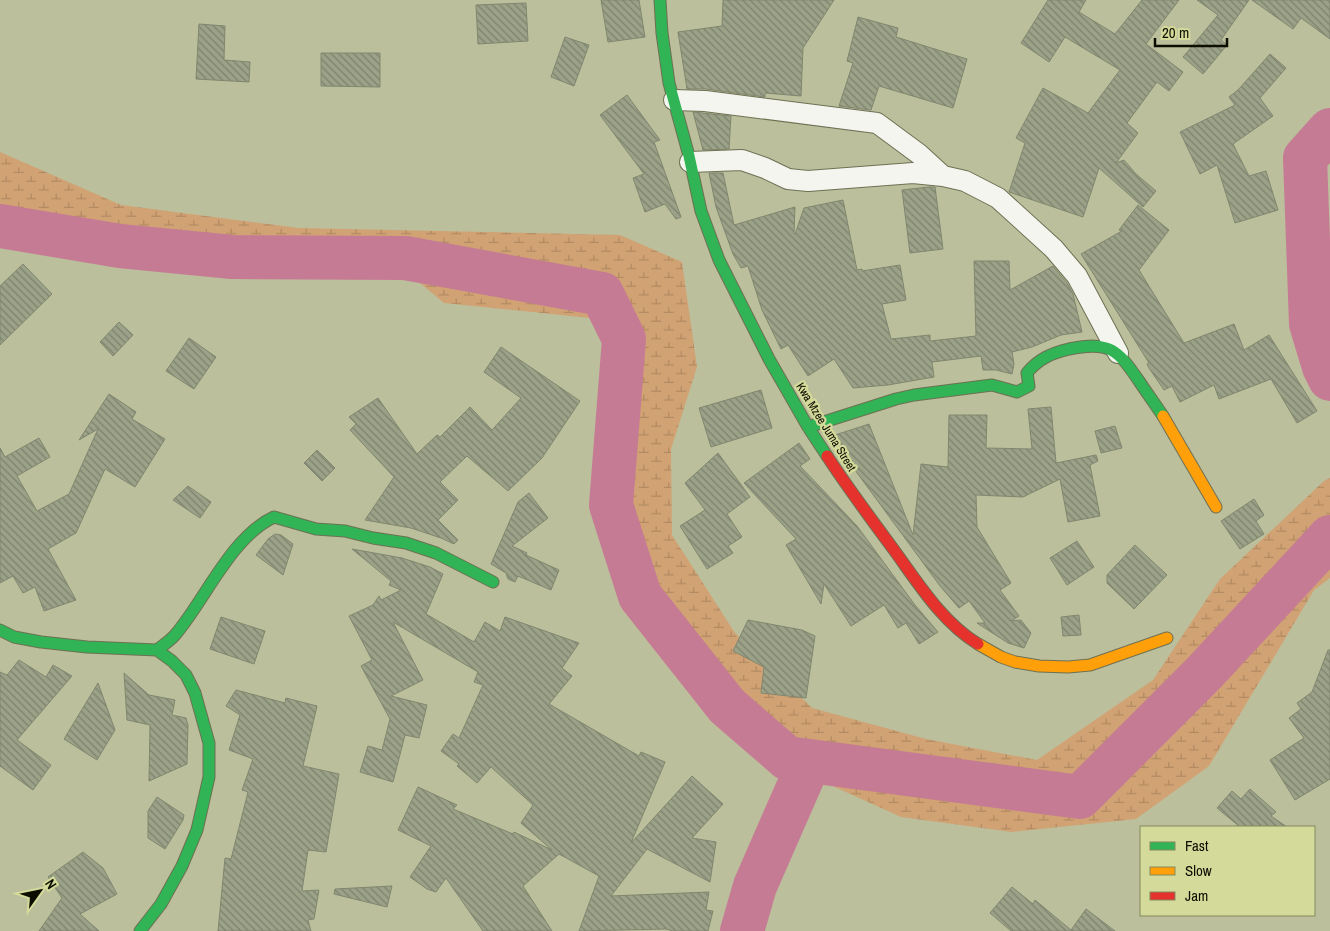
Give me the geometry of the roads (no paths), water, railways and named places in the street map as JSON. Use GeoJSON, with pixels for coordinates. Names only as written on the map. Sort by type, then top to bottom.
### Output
{"type":"FeatureCollection","features":[{"type":"Feature","properties":{"kind":"street","name":"Kwa Mzee Juma Street"},"geometry":{"type":"LineString","coordinates":[[660,0],[662,33],[674,100],[701,211],[719,260],[769,359],[808,428],[842,479],[928,596],[952,624],[976,642],[1001,657],[1039,666],[1068,667],[1090,665],[1167,638]]}},
{"type":"Feature","properties":{"kind":"street"},"geometry":{"type":"LineString","coordinates":[[674,100],[705,101],[878,123],[920,154],[943,176]]}},
{"type":"Feature","properties":{"kind":"street"},"geometry":{"type":"LineString","coordinates":[[690,162],[742,160],[788,179],[808,181],[912,173],[943,176],[964,181],[998,198],[1054,249],[1077,276],[1118,353],[1156,403],[1216,507]]}},
{"type":"Feature","properties":{"kind":"street"},"geometry":{"type":"LineString","coordinates":[[808,428],[896,399],[914,395],[992,384],[1017,392],[1029,386],[1027,373],[1037,362],[1065,350],[1106,347],[1118,353]]}},
{"type":"Feature","properties":{"kind":"street"},"geometry":{"type":"LineString","coordinates":[[157,650],[174,636],[246,539],[268,518],[274,517],[316,529],[345,531],[406,543],[436,553],[493,582]]}},
{"type":"Feature","properties":{"kind":"street"},"geometry":{"type":"LineString","coordinates":[[0,630],[14,637],[41,642],[87,647],[157,650],[186,675],[196,692],[209,743],[209,777],[197,830],[182,866],[161,904],[140,931]]}},
{"type":"Feature","properties":{"kind":"waterway"},"geometry":{"type":"LineString","coordinates":[[1330,130],[1305,158],[1311,324],[1324,367],[1330,379]]}},
{"type":"Feature","properties":{"kind":"waterway"},"geometry":{"type":"LineString","coordinates":[[0,226],[120,246],[232,257],[405,258],[602,294],[624,339],[611,505],[640,596],[727,706],[787,758],[1080,797],[1204,673],[1330,537]]}},
{"type":"Feature","properties":{"kind":"waterway"},"geometry":{"type":"LineString","coordinates":[[742,931],[755,886],[804,774]]}}]}
